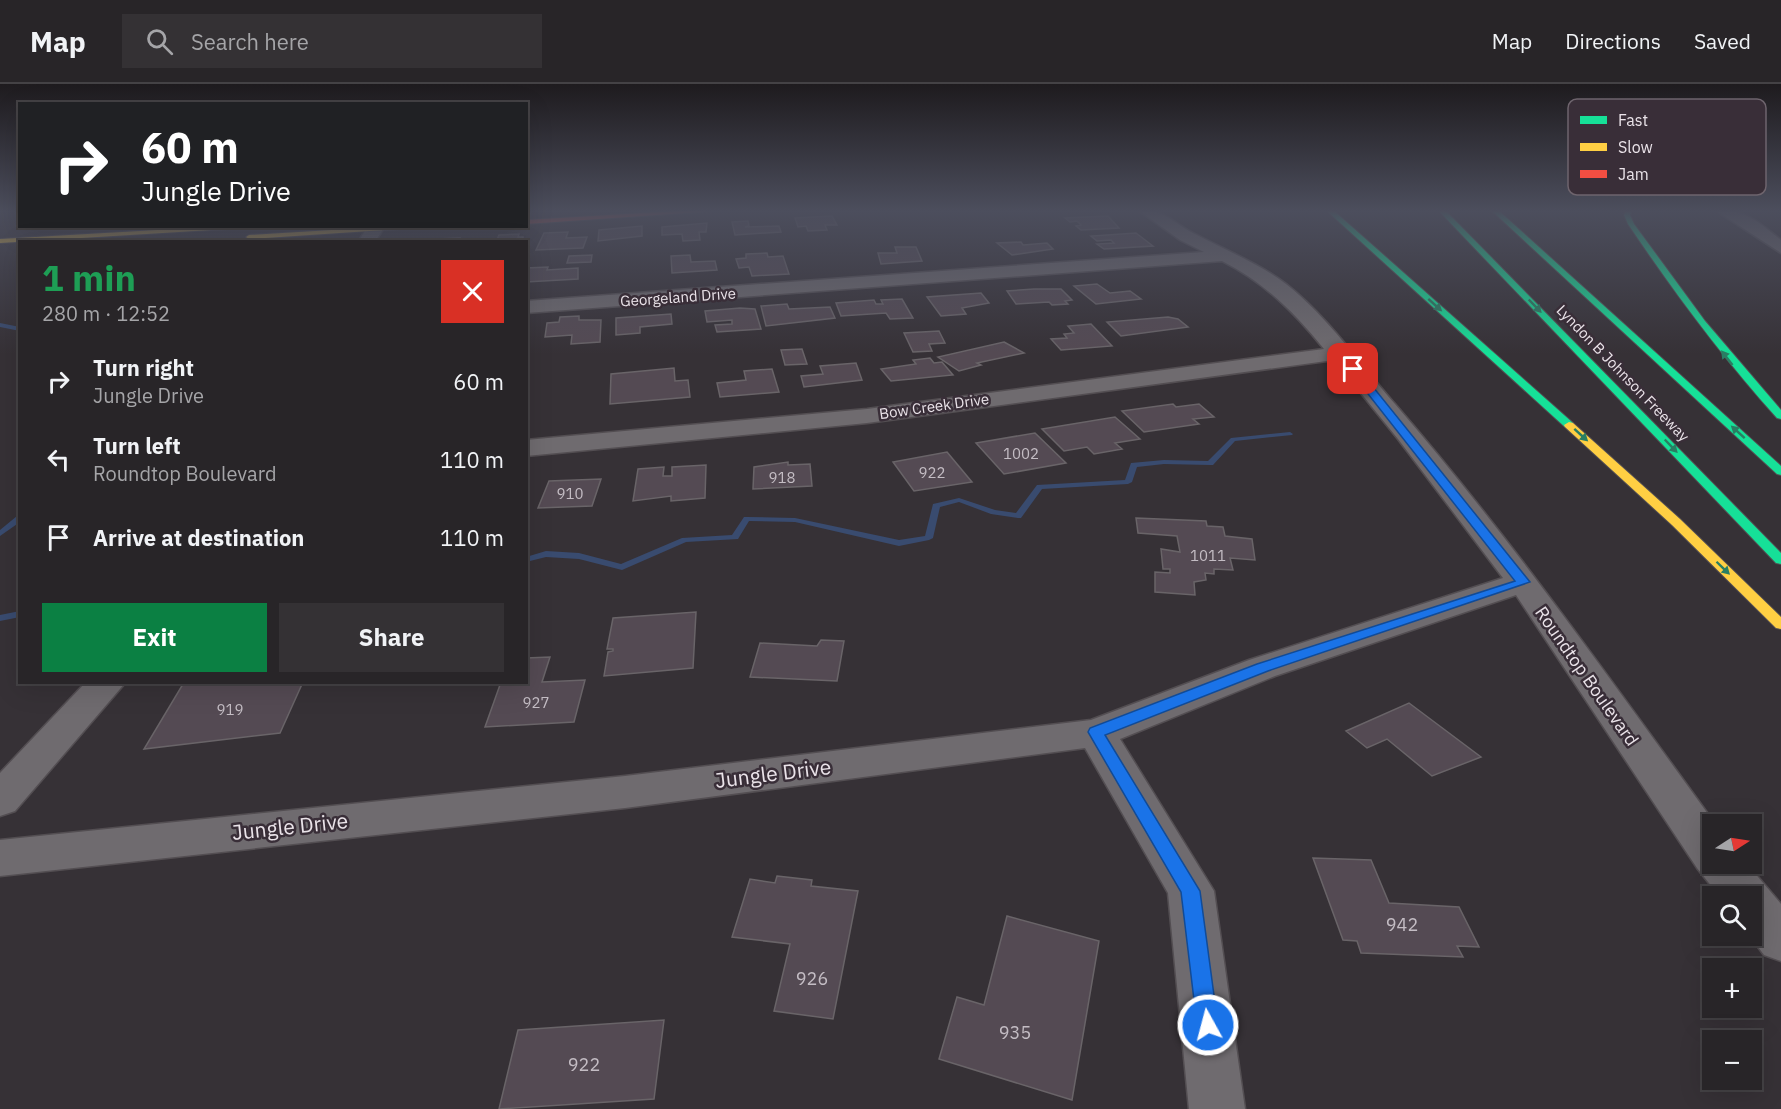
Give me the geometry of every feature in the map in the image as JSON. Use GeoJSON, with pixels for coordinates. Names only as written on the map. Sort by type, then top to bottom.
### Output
{"type":"FeatureCollection","features":[{"type":"Feature","properties":{"kind":"main road"},"geometry":{"type":"LineString","coordinates":[[1382,258],[1667,514],[1781,625]]}},
{"type":"Feature","properties":{"kind":"main road","name":"Lyndon B Johnson Freeway"},"geometry":{"type":"LineString","coordinates":[[1487,258],[1781,560]]}},
{"type":"Feature","properties":{"kind":"main road","name":"Lyndon B Johnson Freeway"},"geometry":{"type":"LineString","coordinates":[[1546,258],[1781,472]]}},
{"type":"Feature","properties":{"kind":"main road"},"geometry":{"type":"LineString","coordinates":[[1653,258],[1680,298],[1737,371],[1781,416]]}},
{"type":"Feature","properties":{"kind":"street","name":"Georgeland Drive"},"geometry":{"type":"LineString","coordinates":[[528,307],[1186,258]]}},
{"type":"Feature","properties":{"kind":"street","name":"Roundtop Boulevard"},"geometry":{"type":"LineString","coordinates":[[1229,258],[1253,270],[1279,288],[1303,310],[1340,353],[1523,582],[1702,839]]}},
{"type":"Feature","properties":{"kind":"street","name":"Bow Creek Drive"},"geometry":{"type":"LineString","coordinates":[[528,448],[867,416],[1340,353]]}},
{"type":"Feature","properties":{"kind":"street","name":"Jungle Drive"},"geometry":{"type":"LineString","coordinates":[[0,858],[625,792],[1096,732],[1262,668],[1523,582]]}},
{"type":"Feature","properties":{"kind":"street"},"geometry":{"type":"LineString","coordinates":[[0,800],[106,684]]}},
{"type":"Feature","properties":{"kind":"street"},"geometry":{"type":"LineString","coordinates":[[1096,732],[1191,891],[1217,1109]]}},
{"type":"Feature","properties":{"kind":"street"},"geometry":{"type":"LineString","coordinates":[[1728,874],[1738,886]]}},
{"type":"Feature","properties":{"kind":"street"},"geometry":{"type":"LineString","coordinates":[[1762,916],[1781,940]]}},
{"type":"Feature","properties":{"kind":"building"},"geometry":{"type":"Polygon","coordinates":[[[568,258],[592,258],[591,262],[567,263],[568,258]]]}},
{"type":"Feature","properties":{"kind":"building"},"geometry":{"type":"Polygon","coordinates":[[[671,258],[690,258],[691,262],[715,261],[717,270],[672,273],[671,258]]]}},
{"type":"Feature","properties":{"kind":"building"},"geometry":{"type":"Polygon","coordinates":[[[784,258],[789,274],[752,276],[749,267],[739,268],[736,259],[784,258]]]}},
{"type":"Feature","properties":{"kind":"building"},"geometry":{"type":"Polygon","coordinates":[[[879,258],[921,258],[922,261],[881,264],[879,258]]]}},
{"type":"Feature","properties":{"kind":"building"},"geometry":{"type":"Polygon","coordinates":[[[548,267],[547,270],[578,268],[578,279],[528,282],[528,268],[548,267]]]}},
{"type":"Feature","properties":{"kind":"building"},"geometry":{"type":"Polygon","coordinates":[[[1097,284],[1110,293],[1130,291],[1141,299],[1096,304],[1074,286],[1097,284]]]}},
{"type":"Feature","properties":{"kind":"building"},"geometry":{"type":"Polygon","coordinates":[[[1061,289],[1072,300],[1065,301],[1068,304],[1052,305],[1049,302],[1016,304],[1007,291],[1061,289]]]}},
{"type":"Feature","properties":{"kind":"building"},"geometry":{"type":"Polygon","coordinates":[[[981,293],[989,303],[962,308],[966,314],[941,316],[927,297],[981,293]]]}},
{"type":"Feature","properties":{"kind":"building"},"geometry":{"type":"Polygon","coordinates":[[[902,299],[913,318],[890,319],[886,313],[841,316],[836,303],[874,300],[876,304],[883,304],[881,300],[902,299]]]}},
{"type":"Feature","properties":{"kind":"building"},"geometry":{"type":"Polygon","coordinates":[[[787,304],[789,309],[830,307],[835,318],[766,326],[761,306],[787,304]]]}},
{"type":"Feature","properties":{"kind":"building"},"geometry":{"type":"Polygon","coordinates":[[[755,309],[761,329],[717,332],[715,325],[732,324],[732,320],[707,322],[705,311],[755,309]]]}},
{"type":"Feature","properties":{"kind":"building"},"geometry":{"type":"Polygon","coordinates":[[[671,314],[672,324],[640,327],[640,333],[616,335],[616,318],[671,314]]]}},
{"type":"Feature","properties":{"kind":"building"},"geometry":{"type":"Polygon","coordinates":[[[579,316],[579,320],[601,320],[600,342],[571,344],[572,335],[545,337],[547,323],[559,322],[560,317],[579,316]]]}},
{"type":"Feature","properties":{"kind":"building"},"geometry":{"type":"Polygon","coordinates":[[[1168,317],[1178,319],[1188,327],[1121,336],[1107,322],[1168,317]]]}},
{"type":"Feature","properties":{"kind":"building"},"geometry":{"type":"Polygon","coordinates":[[[1091,324],[1112,346],[1061,350],[1051,339],[1067,338],[1064,334],[1074,333],[1068,326],[1091,324]]]}},
{"type":"Feature","properties":{"kind":"building"},"geometry":{"type":"Polygon","coordinates":[[[939,331],[945,343],[929,344],[932,351],[913,352],[904,333],[939,331]]]}},
{"type":"Feature","properties":{"kind":"building"},"geometry":{"type":"Polygon","coordinates":[[[1004,342],[1024,353],[977,363],[981,365],[959,371],[938,357],[1004,342]]]}},
{"type":"Feature","properties":{"kind":"building"},"geometry":{"type":"Polygon","coordinates":[[[802,349],[807,364],[785,365],[781,350],[802,349]]]}},
{"type":"Feature","properties":{"kind":"building"},"geometry":{"type":"Polygon","coordinates":[[[930,358],[934,363],[942,362],[953,375],[891,381],[881,369],[916,364],[913,360],[930,358]]]}},
{"type":"Feature","properties":{"kind":"building"},"geometry":{"type":"Polygon","coordinates":[[[856,363],[862,380],[804,387],[801,376],[823,374],[820,366],[856,363]]]}},
{"type":"Feature","properties":{"kind":"building"},"geometry":{"type":"Polygon","coordinates":[[[674,368],[675,381],[688,380],[690,397],[610,404],[611,374],[674,368]]]}},
{"type":"Feature","properties":{"kind":"building"},"geometry":{"type":"Polygon","coordinates":[[[772,369],[779,392],[720,397],[717,383],[746,380],[744,371],[772,369]]]}},
{"type":"Feature","properties":{"kind":"building"},"geometry":{"type":"Polygon","coordinates":[[[1173,404],[1176,407],[1199,404],[1214,417],[1193,419],[1199,424],[1144,432],[1122,411],[1173,404]]]}},
{"type":"Feature","properties":{"kind":"building"},"geometry":{"type":"Polygon","coordinates":[[[1115,417],[1140,439],[1115,443],[1122,449],[1094,454],[1087,447],[1064,451],[1042,429],[1115,417]]]}},
{"type":"Feature","properties":{"kind":"building"},"geometry":{"type":"Polygon","coordinates":[[[1035,433],[1066,463],[1004,474],[976,443],[1035,433]]]}},
{"type":"Feature","properties":{"kind":"building"},"geometry":{"type":"Polygon","coordinates":[[[947,452],[972,482],[914,491],[893,462],[947,452]]]}},
{"type":"Feature","properties":{"kind":"building"},"geometry":{"type":"Polygon","coordinates":[[[788,462],[788,465],[810,464],[812,486],[753,489],[754,467],[788,462]]]}},
{"type":"Feature","properties":{"kind":"building"},"geometry":{"type":"Polygon","coordinates":[[[706,465],[705,498],[671,501],[671,496],[633,501],[638,469],[664,467],[663,476],[672,476],[672,467],[706,465]]]}},
{"type":"Feature","properties":{"kind":"building"},"geometry":{"type":"Polygon","coordinates":[[[601,479],[592,506],[538,508],[549,481],[601,479]]]}},
{"type":"Feature","properties":{"kind":"building"},"geometry":{"type":"Polygon","coordinates":[[[1136,518],[1206,521],[1207,526],[1223,527],[1225,536],[1252,539],[1255,560],[1230,558],[1233,570],[1214,569],[1214,574],[1205,573],[1206,580],[1194,582],[1195,595],[1155,592],[1155,572],[1170,573],[1170,569],[1163,569],[1161,549],[1180,552],[1177,536],[1138,533],[1136,518]]]}},
{"type":"Feature","properties":{"kind":"building"},"geometry":{"type":"Polygon","coordinates":[[[696,612],[693,668],[604,676],[608,652],[613,651],[613,649],[607,649],[613,618],[696,612]]]}},
{"type":"Feature","properties":{"kind":"building"},"geometry":{"type":"Polygon","coordinates":[[[821,640],[844,641],[837,681],[750,677],[760,643],[817,646],[821,640]]]}},
{"type":"Feature","properties":{"kind":"building"},"geometry":{"type":"Polygon","coordinates":[[[550,657],[542,682],[585,680],[574,722],[485,727],[500,684],[528,684],[528,658],[550,657]]]}},
{"type":"Feature","properties":{"kind":"building"},"geometry":{"type":"Polygon","coordinates":[[[183,684],[302,684],[280,733],[144,749],[183,684]]]}},
{"type":"Feature","properties":{"kind":"building"},"geometry":{"type":"Polygon","coordinates":[[[1409,703],[1481,757],[1432,776],[1387,739],[1367,748],[1346,731],[1409,703]]]}},
{"type":"Feature","properties":{"kind":"building"},"geometry":{"type":"Polygon","coordinates":[[[1313,858],[1371,860],[1389,903],[1459,907],[1479,947],[1457,946],[1463,957],[1361,953],[1357,941],[1343,940],[1313,858]]]}},
{"type":"Feature","properties":{"kind":"building"},"geometry":{"type":"Polygon","coordinates":[[[777,876],[812,880],[811,886],[858,891],[833,1019],[774,1011],[790,944],[732,937],[750,879],[775,883],[777,876]]]}},
{"type":"Feature","properties":{"kind":"building"},"geometry":{"type":"Polygon","coordinates":[[[1007,916],[1099,941],[1072,1100],[939,1059],[957,997],[984,1005],[1007,916]]]}},
{"type":"Feature","properties":{"kind":"building"},"geometry":{"type":"Polygon","coordinates":[[[664,1020],[654,1099],[499,1109],[518,1030],[664,1020]]]}},
{"type":"Feature","properties":{"kind":"waterway"},"geometry":{"type":"LineString","coordinates":[[0,325],[18,329]]}},
{"type":"Feature","properties":{"kind":"waterway"},"geometry":{"type":"LineString","coordinates":[[528,559],[546,554],[579,556],[622,567],[685,540],[735,537],[747,519],[795,520],[899,543],[929,538],[936,506],[959,500],[994,512],[1018,516],[1040,487],[1128,482],[1134,465],[1164,462],[1210,463],[1233,439],[1290,434]]}},
{"type":"Feature","properties":{"kind":"waterway"},"geometry":{"type":"LineString","coordinates":[[0,534],[18,520]]}},
{"type":"Feature","properties":{"kind":"waterway"},"geometry":{"type":"LineString","coordinates":[[0,618],[18,614]]}},
{"type":"Feature","properties":{"kind":"traffic: fast"},"geometry":{"type":"LineString","coordinates":[[1382,258],[1569,425]]}},
{"type":"Feature","properties":{"kind":"traffic: fast"},"geometry":{"type":"LineString","coordinates":[[1487,258],[1781,560]]}},
{"type":"Feature","properties":{"kind":"traffic: fast"},"geometry":{"type":"LineString","coordinates":[[1546,258],[1781,472]]}},
{"type":"Feature","properties":{"kind":"traffic: fast"},"geometry":{"type":"LineString","coordinates":[[1655,258],[1721,347],[1781,416]]}},
{"type":"Feature","properties":{"kind":"traffic: slow"},"geometry":{"type":"LineString","coordinates":[[1569,425],[1676,522],[1781,625]]}},
{"type":"Feature","properties":{"kind":"route"},"geometry":{"type":"LineString","coordinates":[[1208,1025],[1191,891],[1096,732],[1262,668],[1523,582],[1353,369]]}}]}
